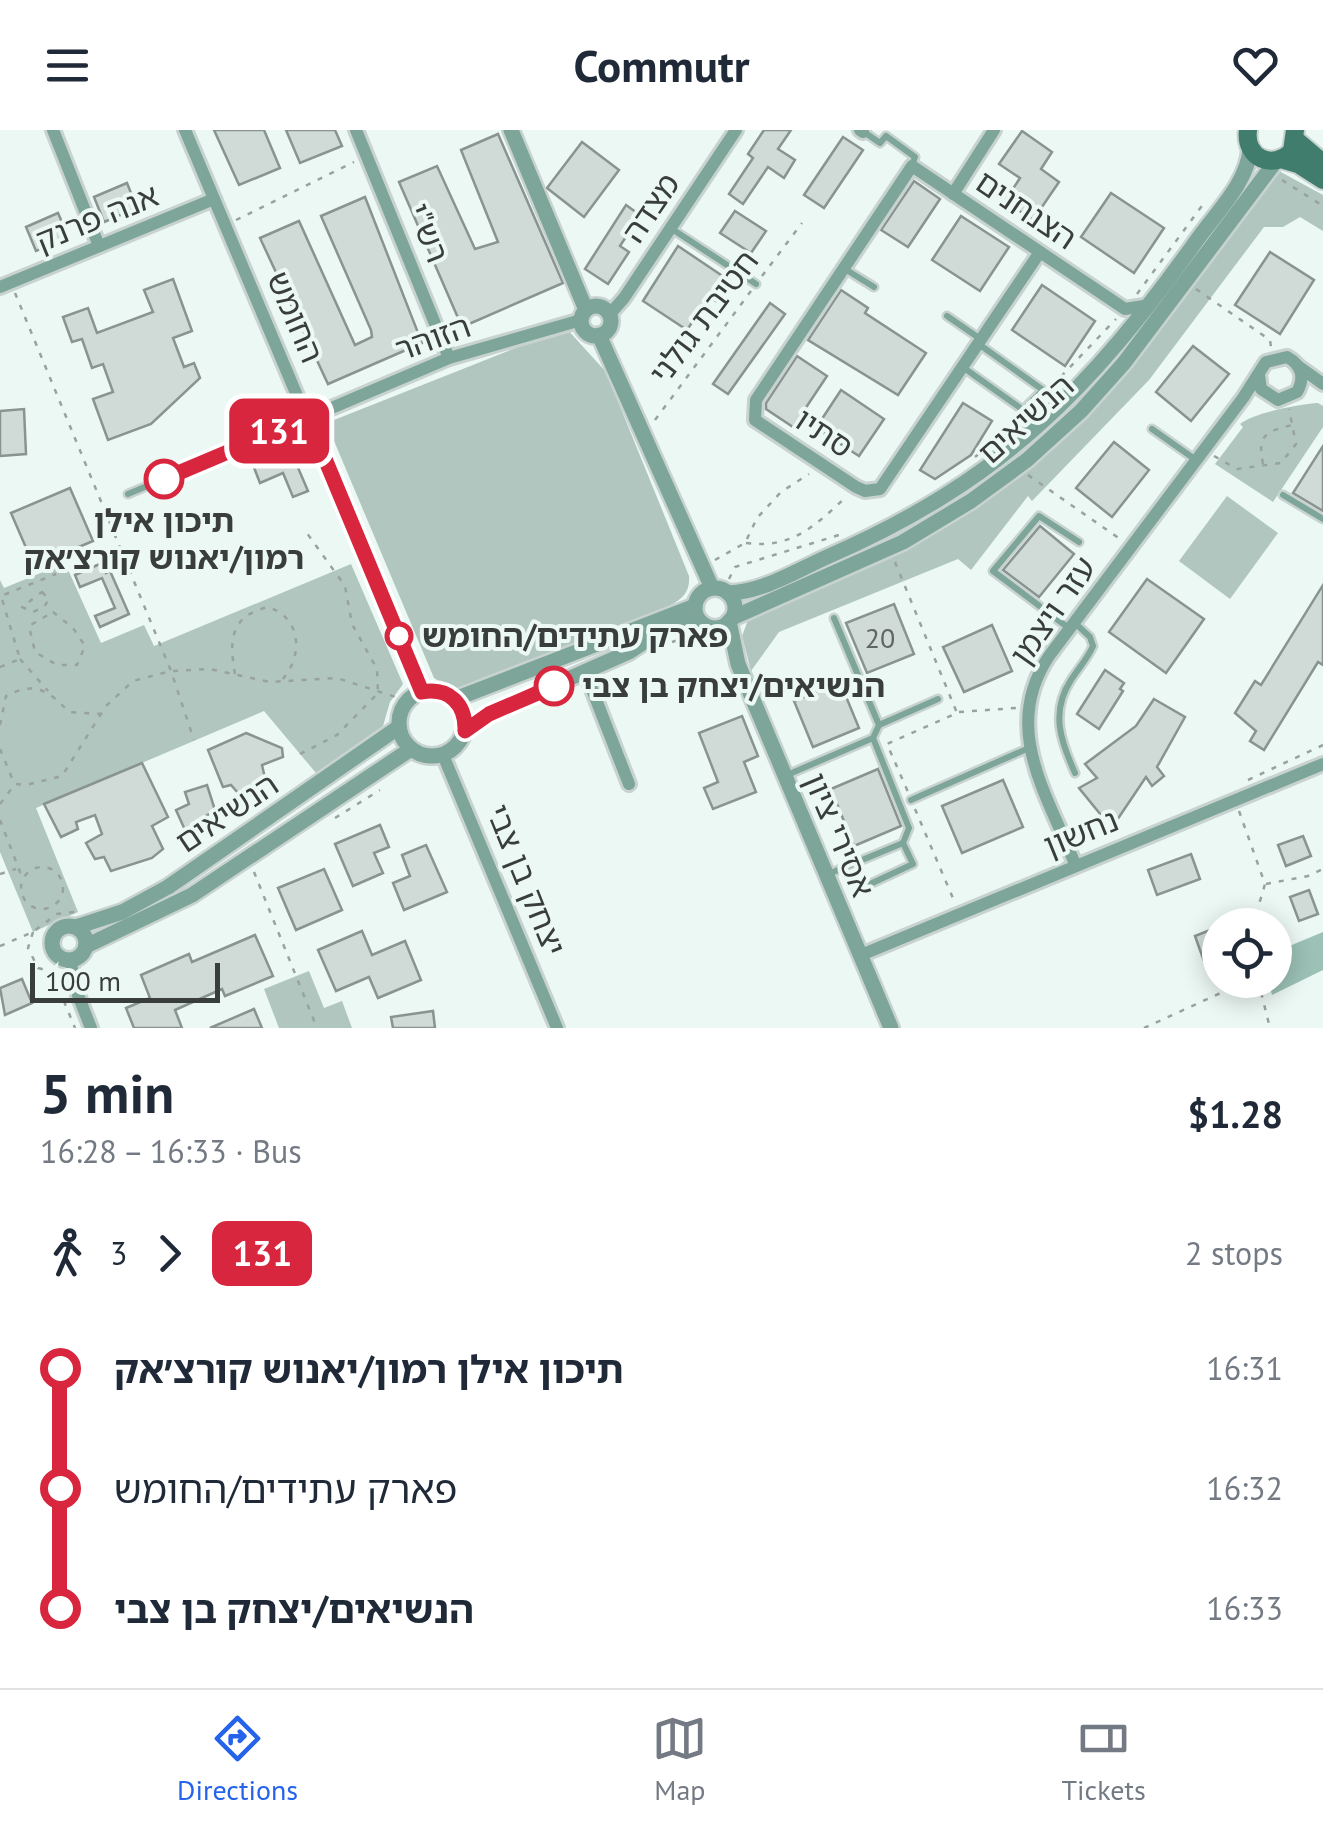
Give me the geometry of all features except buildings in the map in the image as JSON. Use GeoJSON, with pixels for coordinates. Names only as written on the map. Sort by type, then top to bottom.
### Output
{"type":"FeatureCollection","features":[{"type":"Feature","properties":{"kind":"main road"},"geometry":{"type":"LineString","coordinates":[[1247,135],[1258,158],[1298,164],[1323,180]]}},
{"type":"Feature","properties":{"kind":"main road"},"geometry":{"type":"LineString","coordinates":[[1279,160],[1292,150],[1295,135]]}},
{"type":"Feature","properties":{"kind":"main road"},"geometry":{"type":"LineString","coordinates":[[1295,135],[1323,163]]}},
{"type":"Feature","properties":{"kind":"street"},"geometry":{"type":"LineString","coordinates":[[53,130],[99,246]]}},
{"type":"Feature","properties":{"kind":"street","name":"החומש"},"geometry":{"type":"LineString","coordinates":[[185,130],[308,418],[415,696]]}},
{"type":"Feature","properties":{"kind":"street","name":"רש\"י"},"geometry":{"type":"LineString","coordinates":[[356,130],[449,358]]}},
{"type":"Feature","properties":{"kind":"street"},"geometry":{"type":"LineString","coordinates":[[510,130],[584,315],[588,334],[599,335],[608,330],[609,314],[602,307],[584,315]]}},
{"type":"Feature","properties":{"kind":"street","name":"מצדה"},"geometry":{"type":"LineString","coordinates":[[609,314],[736,130]]}},
{"type":"Feature","properties":{"kind":"street"},"geometry":{"type":"LineString","coordinates":[[953,194],[994,130]]}},
{"type":"Feature","properties":{"kind":"street","name":"הנשיאים"},"geometry":{"type":"LineString","coordinates":[[720,590],[764,586],[865,541],[960,487],[1048,420],[1131,330],[1241,178],[1247,135]]}},
{"type":"Feature","properties":{"kind":"street","name":"הנשיאים"},"geometry":{"type":"LineString","coordinates":[[731,619],[903,542],[971,501],[1027,460],[1081,411],[1151,330],[1279,160]]}},
{"type":"Feature","properties":{"kind":"street","name":"הצנחנים"},"geometry":{"type":"LineString","coordinates":[[912,166],[1125,309]]}},
{"type":"Feature","properties":{"kind":"street","name":"סתיו"},"geometry":{"type":"LineString","coordinates":[[912,166],[756,400],[754,420],[762,426],[856,487],[865,491],[880,489],[1040,252]]}},
{"type":"Feature","properties":{"kind":"street","name":"אנה פרנק"},"geometry":{"type":"LineString","coordinates":[[5,285],[214,199]]}},
{"type":"Feature","properties":{"kind":"street"},"geometry":{"type":"LineString","coordinates":[[1131,330],[1125,309],[1150,305]]}},
{"type":"Feature","properties":{"kind":"street","name":"הזוהר"},"geometry":{"type":"LineString","coordinates":[[308,418],[449,358],[584,315]]}},
{"type":"Feature","properties":{"kind":"street"},"geometry":{"type":"LineString","coordinates":[[465,731],[462,708],[440,691],[415,696],[399,727],[411,749],[442,755],[489,714],[586,674],[674,622],[720,627],[731,619],[734,607],[702,571],[599,335]]}},
{"type":"Feature","properties":{"kind":"street"},"geometry":{"type":"LineString","coordinates":[[1287,357],[1323,387],[1291,396],[1269,396],[1261,389],[1258,375],[1272,358],[1287,357]]}},
{"type":"Feature","properties":{"kind":"street"},"geometry":{"type":"LineString","coordinates":[[1291,396],[1302,380],[1298,366]]}},
{"type":"Feature","properties":{"kind":"street","name":"עזר ויצמן"},"geometry":{"type":"LineString","coordinates":[[1075,864],[1030,748],[1027,707],[1040,670],[1258,375]]}},
{"type":"Feature","properties":{"kind":"street","name":"עזר ויצמן"},"geometry":{"type":"LineString","coordinates":[[1230,416],[1247,402],[1269,396]]}},
{"type":"Feature","properties":{"kind":"street"},"geometry":{"type":"LineString","coordinates":[[455,699],[695,606],[700,594],[720,590]]}},
{"type":"Feature","properties":{"kind":"street"},"geometry":{"type":"LineString","coordinates":[[695,606],[705,625]]}},
{"type":"Feature","properties":{"kind":"street","name":"אסירי ציון"},"geometry":{"type":"LineString","coordinates":[[731,619],[738,664],[891,1028]]}},
{"type":"Feature","properties":{"kind":"street","name":"אסירי ציון"},"geometry":{"type":"LineString","coordinates":[[705,625],[738,664]]}},
{"type":"Feature","properties":{"kind":"street"},"geometry":{"type":"LineString","coordinates":[[586,674],[629,784]]}},
{"type":"Feature","properties":{"kind":"street","name":"הנשיאים"},"geometry":{"type":"LineString","coordinates":[[75,920],[122,912],[168,887],[399,727]]}},
{"type":"Feature","properties":{"kind":"street","name":"הנשיאים"},"geometry":{"type":"LineString","coordinates":[[86,946],[192,895],[411,749]]}},
{"type":"Feature","properties":{"kind":"street","name":"יצחק בן צבי"},"geometry":{"type":"LineString","coordinates":[[442,755],[556,1028]]}},
{"type":"Feature","properties":{"kind":"street","name":"נחשון"},"geometry":{"type":"LineString","coordinates":[[861,955],[1323,764]]}},
{"type":"Feature","properties":{"kind":"street"},"geometry":{"type":"LineString","coordinates":[[75,920],[86,946],[80,956],[70,960],[55,954],[52,938],[75,920]]}},
{"type":"Feature","properties":{"kind":"street"},"geometry":{"type":"LineString","coordinates":[[70,960],[91,1028]]}},
{"type":"Feature","properties":{"kind":"lane","name":"הצנחנים"},"geometry":{"type":"LineString","coordinates":[[862,131],[880,143],[886,136],[915,157],[912,166]]}},
{"type":"Feature","properties":{"kind":"lane"},"geometry":{"type":"LineString","coordinates":[[671,228],[756,284]]}},
{"type":"Feature","properties":{"kind":"lane"},"geometry":{"type":"LineString","coordinates":[[843,268],[874,287]]}},
{"type":"Feature","properties":{"kind":"lane"},"geometry":{"type":"LineString","coordinates":[[947,316],[1043,390],[1023,410],[963,368]]}},
{"type":"Feature","properties":{"kind":"lane"},"geometry":{"type":"LineString","coordinates":[[128,494],[308,418]]}},
{"type":"Feature","properties":{"kind":"lane"},"geometry":{"type":"LineString","coordinates":[[1152,428],[1200,455]]}},
{"type":"Feature","properties":{"kind":"lane"},"geometry":{"type":"LineString","coordinates":[[1283,495],[1323,519]]}},
{"type":"Feature","properties":{"kind":"lane"},"geometry":{"type":"LineString","coordinates":[[1076,774],[1062,744],[1058,712],[1066,689],[1093,646],[1090,637],[993,572],[1039,516],[1079,542]]}},
{"type":"Feature","properties":{"kind":"lane"},"geometry":{"type":"LineString","coordinates":[[834,618],[879,724]]}},
{"type":"Feature","properties":{"kind":"lane"},"geometry":{"type":"LineString","coordinates":[[784,777],[873,738],[879,724],[938,700]]}},
{"type":"Feature","properties":{"kind":"lane"},"geometry":{"type":"LineString","coordinates":[[868,885],[913,864],[903,843],[908,828],[873,738]]}},
{"type":"Feature","properties":{"kind":"lane"},"geometry":{"type":"LineString","coordinates":[[911,800],[1030,748]]}},
{"type":"Feature","properties":{"kind":"lane"},"geometry":{"type":"LineString","coordinates":[[826,875],[903,843]]}},
{"type":"Feature","properties":{"kind":"path"},"geometry":{"type":"LineString","coordinates":[[226,226],[366,156]]}},
{"type":"Feature","properties":{"kind":"path"},"geometry":{"type":"LineString","coordinates":[[1046,393],[1125,309],[1204,202]]}},
{"type":"Feature","properties":{"kind":"path","name":"חטיבת גולני"},"geometry":{"type":"LineString","coordinates":[[642,438],[802,223]]}},
{"type":"Feature","properties":{"kind":"path"},"geometry":{"type":"LineString","coordinates":[[5,285],[171,672],[194,740]]}},
{"type":"Feature","properties":{"kind":"path"},"geometry":{"type":"LineString","coordinates":[[1193,288],[1270,340],[1272,358]]}},
{"type":"Feature","properties":{"kind":"path"},"geometry":{"type":"LineString","coordinates":[[1200,455],[1228,467],[1281,463],[1296,444],[1291,396]]}},
{"type":"Feature","properties":{"kind":"path"},"geometry":{"type":"LineString","coordinates":[[966,464],[1019,421]]}},
{"type":"Feature","properties":{"kind":"path"},"geometry":{"type":"LineString","coordinates":[[1263,466],[1258,444],[1261,437],[1267,431],[1294,425]]}},
{"type":"Feature","properties":{"kind":"path"},"geometry":{"type":"LineString","coordinates":[[702,571],[745,543],[757,518],[781,492],[822,465]]}},
{"type":"Feature","properties":{"kind":"path"},"geometry":{"type":"LineString","coordinates":[[1023,472],[1132,547]]}},
{"type":"Feature","properties":{"kind":"path"},"geometry":{"type":"LineString","coordinates":[[745,543],[770,546],[794,538],[856,487]]}},
{"type":"Feature","properties":{"kind":"path"},"geometry":{"type":"LineString","coordinates":[[300,754],[337,735],[378,693],[377,669],[352,624],[345,586],[304,530]]}},
{"type":"Feature","properties":{"kind":"path"},"geometry":{"type":"LineString","coordinates":[[720,590],[736,567],[852,530]]}},
{"type":"Feature","properties":{"kind":"path"},"geometry":{"type":"LineString","coordinates":[[892,555],[958,712]]}},
{"type":"Feature","properties":{"kind":"path"},"geometry":{"type":"LineString","coordinates":[[56,574],[2,596],[20,659],[68,712],[103,714]]}},
{"type":"Feature","properties":{"kind":"path"},"geometry":{"type":"LineString","coordinates":[[42,592],[48,599],[44,608],[33,612],[22,607],[42,592]]}},
{"type":"Feature","properties":{"kind":"path"},"geometry":{"type":"LineString","coordinates":[[236,675],[230,641],[234,628],[243,618],[268,606],[286,618],[296,638],[295,662],[280,682]]}},
{"type":"Feature","properties":{"kind":"path"},"geometry":{"type":"LineString","coordinates":[[54,612],[73,628],[84,646],[77,665],[57,665],[35,652],[29,626],[54,612]]}},
{"type":"Feature","properties":{"kind":"path"},"geometry":{"type":"LineString","coordinates":[[0,668],[20,659]]}},
{"type":"Feature","properties":{"kind":"path"},"geometry":{"type":"LineString","coordinates":[[0,750],[6,773],[15,784],[26,786],[62,776],[106,706],[133,680],[171,672],[210,669],[280,682],[319,676],[337,678],[378,693],[415,696]]}},
{"type":"Feature","properties":{"kind":"path"},"geometry":{"type":"LineString","coordinates":[[0,725],[6,696],[22,688],[49,692]]}},
{"type":"Feature","properties":{"kind":"path"},"geometry":{"type":"LineString","coordinates":[[959,913],[887,744],[958,712],[1027,707]]}},
{"type":"Feature","properties":{"kind":"path"},"geometry":{"type":"LineString","coordinates":[[0,804],[15,784]]}},
{"type":"Feature","properties":{"kind":"path"},"geometry":{"type":"LineString","coordinates":[[1235,800],[1265,884],[1258,908]]}},
{"type":"Feature","properties":{"kind":"path"},"geometry":{"type":"LineString","coordinates":[[0,820],[23,878],[21,891],[32,906],[45,909],[61,896],[59,875],[48,867],[34,868],[23,878]]}},
{"type":"Feature","properties":{"kind":"path"},"geometry":{"type":"LineString","coordinates":[[248,857],[317,1028]]}},
{"type":"Feature","properties":{"kind":"path"},"geometry":{"type":"LineString","coordinates":[[0,874],[18,868]]}},
{"type":"Feature","properties":{"kind":"path"},"geometry":{"type":"LineString","coordinates":[[1265,884],[1308,876],[1323,868]]}},
{"type":"Feature","properties":{"kind":"path"},"geometry":{"type":"LineString","coordinates":[[0,946],[33,932],[57,914],[75,920]]}},
{"type":"Feature","properties":{"kind":"path"},"geometry":{"type":"LineString","coordinates":[[54,976],[74,1028]]}},
{"type":"Feature","properties":{"kind":"path"},"geometry":{"type":"LineString","coordinates":[[1144,1028],[1215,998]]}},
{"type":"Feature","properties":{"kind":"path"},"geometry":{"type":"LineString","coordinates":[[1262,998],[1270,1028]]}},
{"type":"Feature","properties":{"kind":"green space"},"geometry":{"type":"Polygon","coordinates":[[[1279,171],[1323,195],[1323,231],[1300,217],[1283,227],[1264,227],[1149,380],[1032,501],[1028,496],[971,570],[958,559],[779,632],[751,671],[742,636],[750,615],[847,574],[1046,449],[1279,171]]]}},
{"type":"Feature","properties":{"kind":"green space"},"geometry":{"type":"Polygon","coordinates":[[[566,328],[606,372],[689,576],[687,591],[653,614],[473,687],[452,687],[434,678],[329,429],[334,420],[566,328]]]}},
{"type":"Feature","properties":{"kind":"green space"},"geometry":{"type":"Polygon","coordinates":[[[1318,403],[1323,406],[1323,427],[1273,502],[1215,464],[1246,420],[1318,403]]]}},
{"type":"Feature","properties":{"kind":"green space"},"geometry":{"type":"Polygon","coordinates":[[[1227,496],[1278,533],[1230,599],[1179,561],[1227,496]]]}},
{"type":"Feature","properties":{"kind":"green space"},"geometry":{"type":"Polygon","coordinates":[[[65,563],[101,643],[144,625],[154,646],[351,564],[403,684],[390,702],[383,726],[316,773],[264,711],[36,808],[78,912],[33,932],[0,852],[0,580],[4,588],[65,563]]]}},
{"type":"Feature","properties":{"kind":"green space"},"geometry":{"type":"Polygon","coordinates":[[[1323,932],[1323,970],[1292,985],[1292,945],[1323,932]]]}},
{"type":"Feature","properties":{"kind":"green space"},"geometry":{"type":"Polygon","coordinates":[[[309,971],[324,1008],[342,1001],[352,1028],[279,1028],[264,989],[309,971]]]}},
{"type":"Feature","properties":{"kind":"bus line","name":"131"},"geometry":{"type":"LineString","coordinates":[[164,479],[308,418],[422,692],[440,691],[455,699],[462,708],[465,731],[489,714],[554,686]]}},
{"type":"Feature","properties":{"kind":"place","name":"תיכון אילן רמון/יאנוש קורצ׳אק"},"geometry":{"type":"Point","coordinates":[164,479]}},
{"type":"Feature","properties":{"kind":"place","name":"פארק עתידים/החומש"},"geometry":{"type":"Point","coordinates":[399,636]}},
{"type":"Feature","properties":{"kind":"place","name":"הנשיאים/יצחק בן צבי"},"geometry":{"type":"Point","coordinates":[554,686]}}]}
